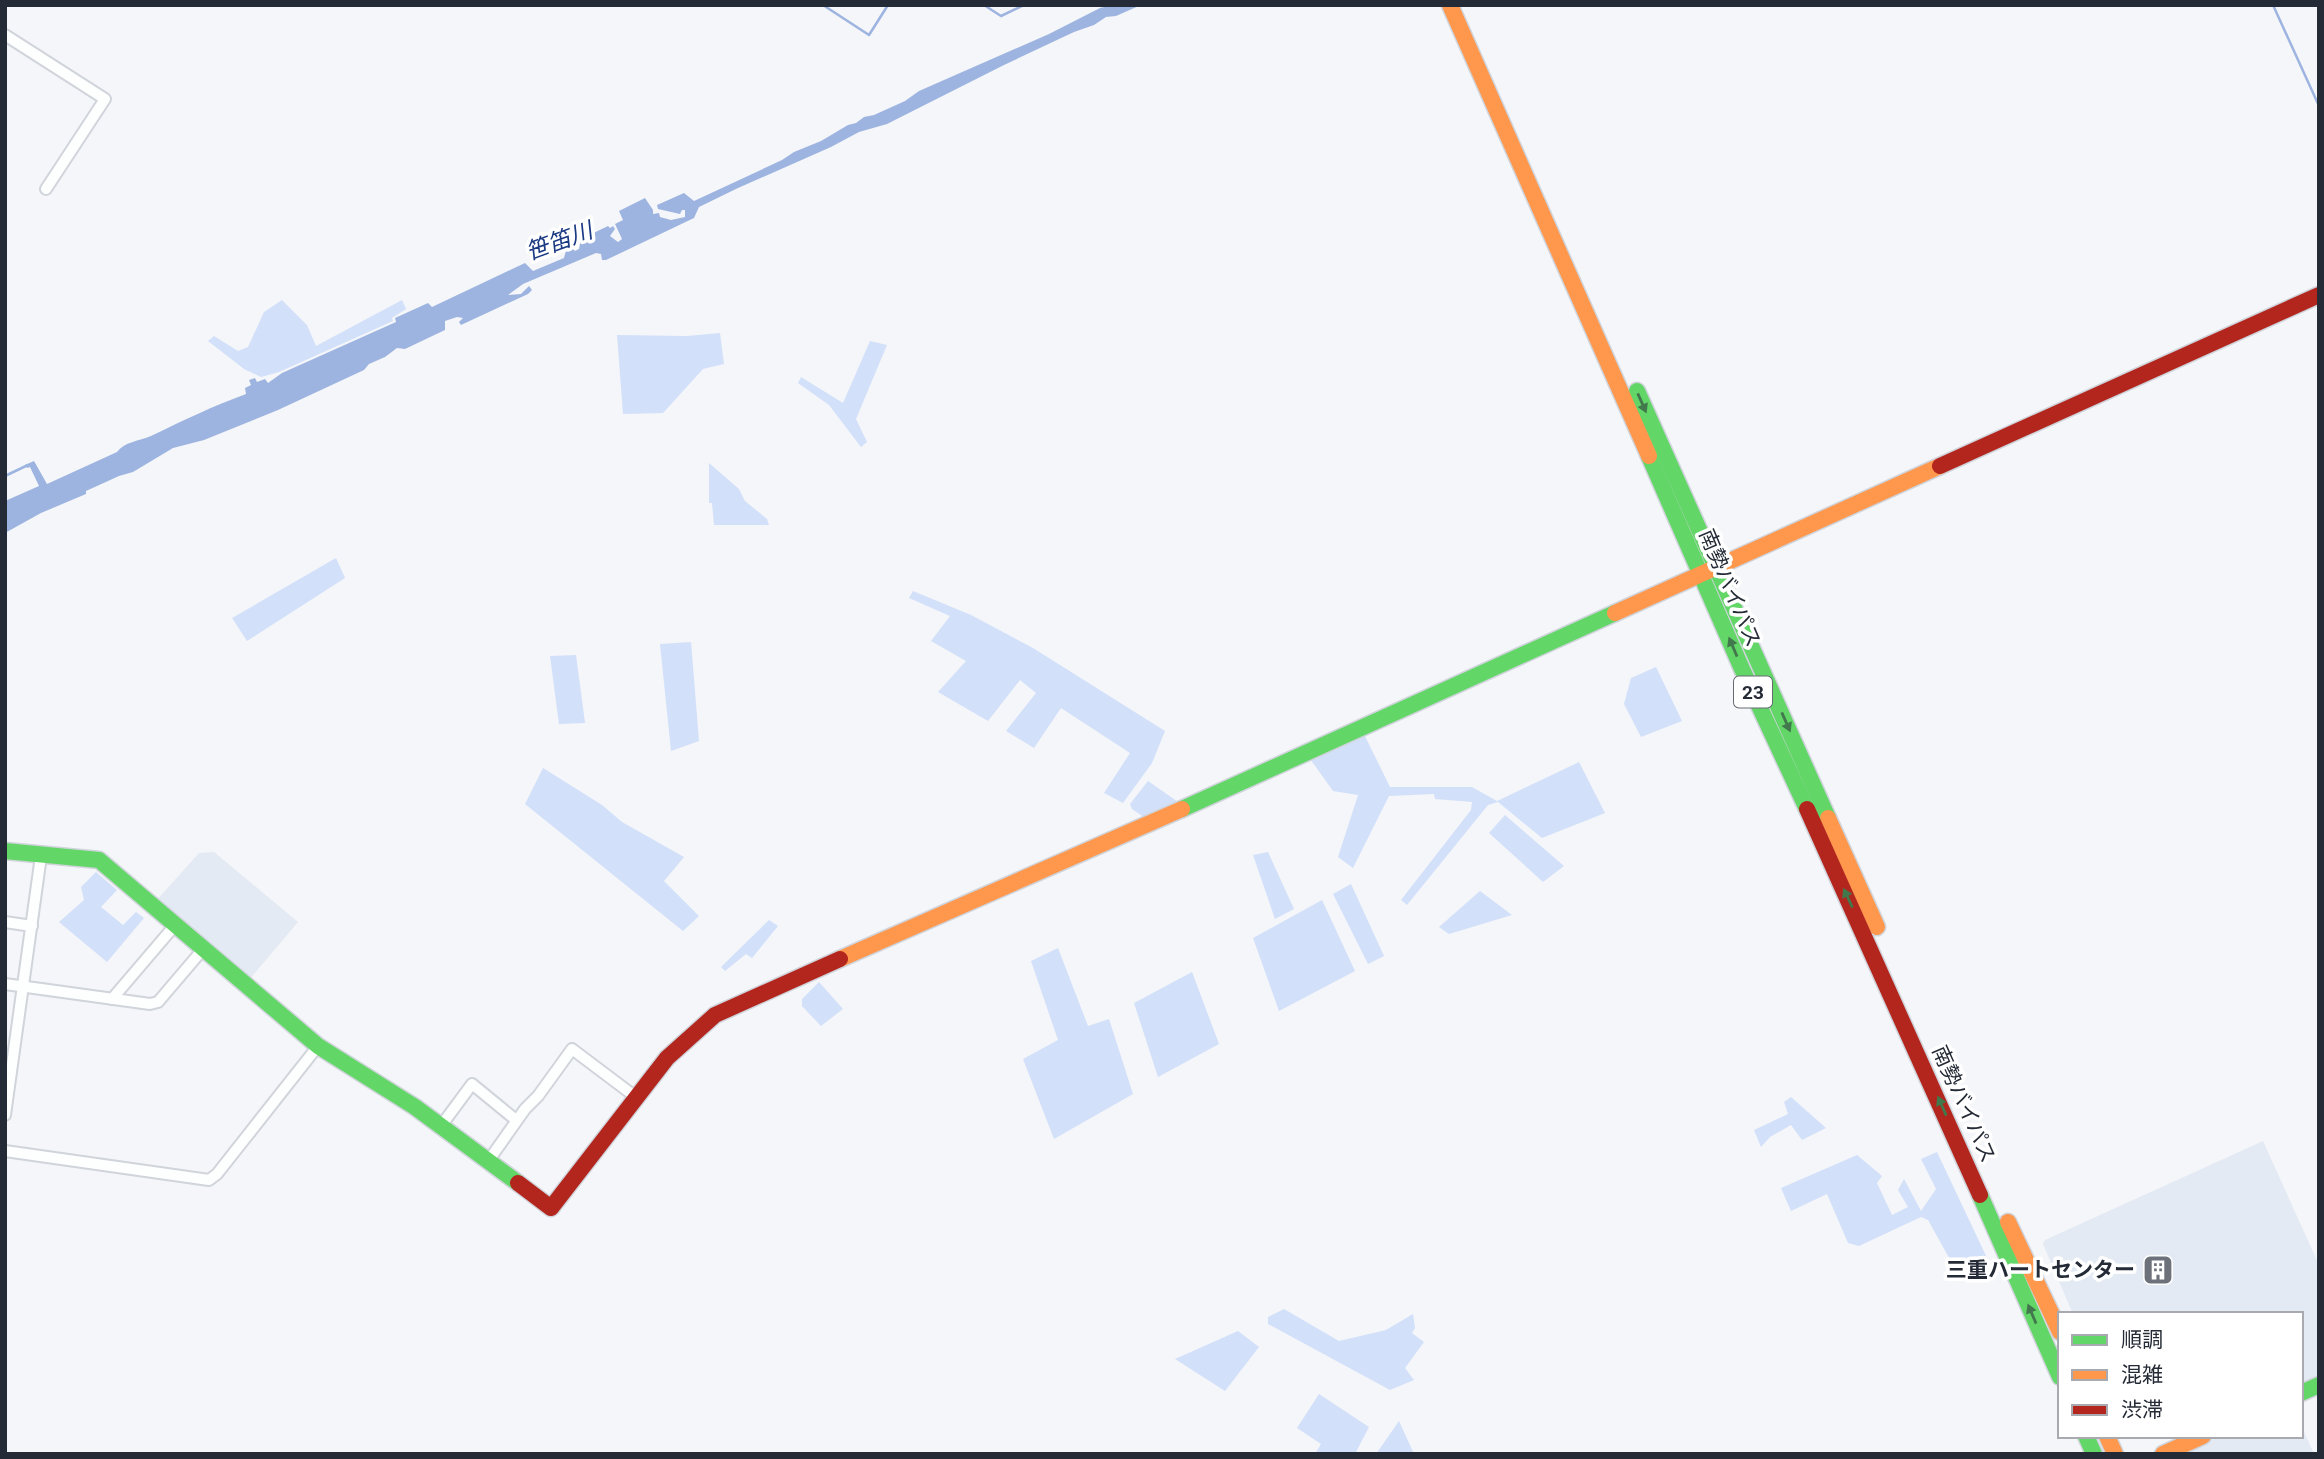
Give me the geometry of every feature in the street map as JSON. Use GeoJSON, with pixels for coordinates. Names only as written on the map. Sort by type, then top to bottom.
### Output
{"type":"FeatureCollection","features":[{"type":"Feature","properties":{"kind":"main road","name":"南勢バイパス"},"geometry":{"type":"LineString","coordinates":[[1450,5],[1742,669],[1946,1116],[2058,1372]]}},
{"type":"Feature","properties":{"kind":"main road","name":"南勢バイパス"},"geometry":{"type":"LineString","coordinates":[[1465,5],[1995,1194],[2058,1328]]}},
{"type":"Feature","properties":{"kind":"main road"},"geometry":{"type":"LineString","coordinates":[[5,851],[99,860],[318,1046],[441,1126],[551,1208],[667,1058],[715,1015],[930,918],[1102,845],[2319,296]]}},
{"type":"Feature","properties":{"kind":"main road"},"geometry":{"type":"LineString","coordinates":[[2303,1392],[2319,1385]]}},
{"type":"Feature","properties":{"kind":"main road"},"geometry":{"type":"LineString","coordinates":[[2087,1438],[2094,1454]]}},
{"type":"Feature","properties":{"kind":"main road"},"geometry":{"type":"LineString","coordinates":[[2108,1438],[2115,1454]]}},
{"type":"Feature","properties":{"kind":"main road"},"geometry":{"type":"LineString","coordinates":[[2163,1454],[2199,1438]]}},
{"type":"Feature","properties":{"kind":"street"},"geometry":{"type":"LineString","coordinates":[[5,35],[105,99],[46,189]]}},
{"type":"Feature","properties":{"kind":"street"},"geometry":{"type":"LineString","coordinates":[[5,1115],[41,856]]}},
{"type":"Feature","properties":{"kind":"street"},"geometry":{"type":"LineString","coordinates":[[5,922],[32,926]]}},
{"type":"Feature","properties":{"kind":"street"},"geometry":{"type":"LineString","coordinates":[[112,999],[176,924]]}},
{"type":"Feature","properties":{"kind":"street"},"geometry":{"type":"LineString","coordinates":[[5,984],[150,1004],[158,1002],[204,948]]}},
{"type":"Feature","properties":{"kind":"street"},"geometry":{"type":"LineString","coordinates":[[5,1151],[209,1180],[217,1174],[318,1046]]}},
{"type":"Feature","properties":{"kind":"street"},"geometry":{"type":"LineString","coordinates":[[489,1160],[516,1120],[538,1096],[572,1049],[636,1098]]}},
{"type":"Feature","properties":{"kind":"street"},"geometry":{"type":"LineString","coordinates":[[441,1126],[472,1084],[516,1120]]}},
{"type":"Feature","properties":{"kind":"shaded area"},"geometry":{"type":"Polygon","coordinates":[[[282,300],[307,325],[316,346],[402,300],[406,309],[392,318],[393,321],[279,372],[261,377],[244,369],[208,341],[214,336],[238,351],[248,347],[264,312],[282,300]]]}},
{"type":"Feature","properties":{"kind":"shaded area"},"geometry":{"type":"Polygon","coordinates":[[[720,333],[724,364],[703,369],[663,413],[623,414],[617,335],[687,336],[720,333]]]}},
{"type":"Feature","properties":{"kind":"shaded area"},"geometry":{"type":"Polygon","coordinates":[[[870,341],[887,345],[856,419],[867,442],[861,447],[829,405],[798,383],[801,377],[843,403],[870,341]]]}},
{"type":"Feature","properties":{"kind":"shaded area"},"geometry":{"type":"Polygon","coordinates":[[[709,463],[739,489],[745,501],[767,519],[769,525],[714,525],[712,503],[709,503],[709,463]]]}},
{"type":"Feature","properties":{"kind":"shaded area"},"geometry":{"type":"Polygon","coordinates":[[[336,558],[345,578],[247,641],[232,618],[336,558]]]}},
{"type":"Feature","properties":{"kind":"shaded area"},"geometry":{"type":"Polygon","coordinates":[[[913,591],[971,615],[1033,648],[1165,731],[1152,763],[1123,803],[1104,793],[1130,753],[1061,708],[1034,748],[1006,731],[1036,693],[1020,680],[988,721],[938,692],[966,661],[931,641],[950,616],[909,598],[913,591]]]}},
{"type":"Feature","properties":{"kind":"shaded area"},"geometry":{"type":"Polygon","coordinates":[[[691,642],[699,741],[671,751],[660,644],[691,642]]]}},
{"type":"Feature","properties":{"kind":"shaded area"},"geometry":{"type":"Polygon","coordinates":[[[576,655],[585,723],[559,724],[550,656],[576,655]]]}},
{"type":"Feature","properties":{"kind":"shaded area"},"geometry":{"type":"Polygon","coordinates":[[[1656,667],[1682,721],[1641,737],[1624,704],[1631,678],[1656,667]]]}},
{"type":"Feature","properties":{"kind":"shaded area"},"geometry":{"type":"Polygon","coordinates":[[[1363,732],[1390,787],[1472,787],[1497,801],[1579,762],[1605,813],[1542,838],[1498,802],[1488,805],[1407,905],[1401,900],[1471,810],[1472,802],[1435,799],[1434,794],[1389,796],[1353,868],[1338,857],[1358,795],[1333,791],[1308,756],[1363,732]]]}},
{"type":"Feature","properties":{"kind":"shaded area"},"geometry":{"type":"Polygon","coordinates":[[[543,768],[602,805],[622,822],[684,857],[664,881],[699,916],[683,931],[525,804],[543,768]]]}},
{"type":"Feature","properties":{"kind":"shaded area"},"geometry":{"type":"Polygon","coordinates":[[[1148,781],[1181,804],[1145,818],[1132,809],[1130,804],[1148,781]]]}},
{"type":"Feature","properties":{"kind":"shaded area"},"geometry":{"type":"Polygon","coordinates":[[[1505,815],[1564,866],[1543,882],[1489,833],[1505,815]]]}},
{"type":"Feature","properties":{"kind":"shaded area"},"geometry":{"type":"Polygon","coordinates":[[[214,852],[298,922],[248,981],[155,902],[199,853],[214,852]]]}},
{"type":"Feature","properties":{"kind":"shaded area"},"geometry":{"type":"Polygon","coordinates":[[[1268,852],[1294,909],[1275,919],[1253,855],[1268,852]]]}},
{"type":"Feature","properties":{"kind":"shaded area"},"geometry":{"type":"Polygon","coordinates":[[[96,872],[117,890],[101,907],[123,925],[136,912],[144,918],[107,962],[59,922],[84,900],[81,887],[96,872]]]}},
{"type":"Feature","properties":{"kind":"shaded area"},"geometry":{"type":"Polygon","coordinates":[[[1351,884],[1384,956],[1368,964],[1333,894],[1351,884]]]}},
{"type":"Feature","properties":{"kind":"shaded area"},"geometry":{"type":"Polygon","coordinates":[[[1480,891],[1512,915],[1449,934],[1439,927],[1480,891]]]}},
{"type":"Feature","properties":{"kind":"shaded area"},"geometry":{"type":"Polygon","coordinates":[[[1322,900],[1355,971],[1279,1011],[1253,938],[1322,900]]]}},
{"type":"Feature","properties":{"kind":"shaded area"},"geometry":{"type":"Polygon","coordinates":[[[769,920],[778,926],[752,958],[746,954],[725,971],[721,967],[769,920]]]}},
{"type":"Feature","properties":{"kind":"shaded area"},"geometry":{"type":"Polygon","coordinates":[[[1058,948],[1088,1026],[1109,1019],[1133,1094],[1054,1139],[1023,1059],[1058,1040],[1031,961],[1058,948]]]}},
{"type":"Feature","properties":{"kind":"shaded area"},"geometry":{"type":"Polygon","coordinates":[[[1192,972],[1219,1044],[1158,1077],[1134,1003],[1192,972]]]}},
{"type":"Feature","properties":{"kind":"shaded area"},"geometry":{"type":"Polygon","coordinates":[[[819,982],[843,1009],[821,1026],[802,1006],[802,999],[819,982]]]}},
{"type":"Feature","properties":{"kind":"shaded area"},"geometry":{"type":"Polygon","coordinates":[[[1791,1097],[1826,1128],[1802,1140],[1791,1125],[1770,1137],[1761,1147],[1754,1130],[1788,1114],[1784,1102],[1791,1097]]]}},
{"type":"Feature","properties":{"kind":"shaded area"},"geometry":{"type":"Polygon","coordinates":[[[2263,1141],[2319,1265],[2319,1377],[2303,1383],[2303,1312],[2072,1312],[2043,1244],[2045,1240],[2263,1141]]]}},
{"type":"Feature","properties":{"kind":"shaded area"},"geometry":{"type":"Polygon","coordinates":[[[1937,1152],[1987,1258],[1957,1272],[1928,1220],[1921,1217],[1859,1246],[1848,1243],[1827,1194],[1791,1211],[1781,1188],[1857,1155],[1882,1176],[1877,1183],[1892,1215],[1908,1207],[1898,1190],[1904,1179],[1921,1211],[1936,1189],[1921,1159],[1937,1152]]]}},
{"type":"Feature","properties":{"kind":"shaded area"},"geometry":{"type":"Polygon","coordinates":[[[1284,1309],[1339,1341],[1386,1330],[1413,1314],[1415,1328],[1412,1333],[1424,1342],[1405,1368],[1414,1380],[1390,1390],[1268,1324],[1268,1317],[1284,1309]]]}},
{"type":"Feature","properties":{"kind":"shaded area"},"geometry":{"type":"Polygon","coordinates":[[[1238,1331],[1259,1347],[1225,1391],[1175,1359],[1238,1331]]]}},
{"type":"Feature","properties":{"kind":"shaded area"},"geometry":{"type":"Polygon","coordinates":[[[1319,1394],[1369,1427],[1355,1454],[1315,1454],[1321,1444],[1297,1428],[1319,1394]]]}},
{"type":"Feature","properties":{"kind":"shaded area"},"geometry":{"type":"Polygon","coordinates":[[[1399,1421],[1414,1454],[1376,1454],[1399,1421]]]}},
{"type":"Feature","properties":{"kind":"shaded area"},"geometry":{"type":"Polygon","coordinates":[[[2303,1429],[2314,1454],[2179,1454],[2216,1438],[2303,1438],[2303,1429]]]}},
{"type":"Feature","properties":{"kind":"water"},"geometry":{"type":"Polygon","coordinates":[[[1141,5],[1116,16],[1106,17],[887,124],[859,132],[738,188],[699,207],[694,218],[606,260],[602,260],[601,254],[596,253],[523,284],[508,295],[521,294],[529,286],[532,290],[528,294],[461,325],[459,322],[463,318],[445,321],[445,330],[405,349],[397,348],[369,364],[364,370],[278,410],[204,440],[173,448],[133,472],[86,491],[86,494],[41,513],[5,533],[5,501],[39,486],[30,467],[25,465],[34,461],[47,484],[117,452],[128,444],[246,394],[245,388],[251,385],[249,380],[255,378],[257,382],[265,379],[268,383],[282,373],[396,322],[395,318],[428,303],[432,307],[525,263],[533,271],[564,258],[567,247],[575,251],[579,249],[581,239],[608,226],[615,229],[610,236],[618,242],[622,239],[615,224],[623,220],[619,211],[645,198],[653,214],[659,213],[660,217],[671,220],[685,217],[685,210],[680,214],[658,209],[657,205],[684,193],[694,201],[821,141],[864,117],[905,101],[919,91],[1049,34],[1100,8],[1141,5]]]}},
{"type":"Feature","properties":{"kind":"waterway"},"geometry":{"type":"LineString","coordinates":[[823,5],[869,35],[888,5]]}},
{"type":"Feature","properties":{"kind":"waterway"},"geometry":{"type":"LineString","coordinates":[[984,5],[1001,16],[1024,5]]}},
{"type":"Feature","properties":{"kind":"waterway"},"geometry":{"type":"LineString","coordinates":[[2273,5],[2319,106]]}},
{"type":"Feature","properties":{"kind":"waterway"},"geometry":{"type":"LineString","coordinates":[[5,476],[28,465]]}},
{"type":"Feature","properties":{"kind":"traffic: fast"},"geometry":{"type":"LineString","coordinates":[[1637,391],[1828,818]]}},
{"type":"Feature","properties":{"kind":"traffic: fast"},"geometry":{"type":"LineString","coordinates":[[1649,456],[1742,669],[1807,809]]}},
{"type":"Feature","properties":{"kind":"traffic: fast"},"geometry":{"type":"LineString","coordinates":[[1182,809],[1615,613]]}},
{"type":"Feature","properties":{"kind":"traffic: fast"},"geometry":{"type":"LineString","coordinates":[[5,851],[99,860],[318,1046],[415,1107],[518,1183]]}},
{"type":"Feature","properties":{"kind":"traffic: fast"},"geometry":{"type":"LineString","coordinates":[[1980,1195],[2058,1372]]}},
{"type":"Feature","properties":{"kind":"traffic: fast"},"geometry":{"type":"LineString","coordinates":[[2303,1392],[2319,1385]]}},
{"type":"Feature","properties":{"kind":"traffic: fast"},"geometry":{"type":"LineString","coordinates":[[2087,1438],[2094,1454]]}},
{"type":"Feature","properties":{"kind":"traffic: slow"},"geometry":{"type":"LineString","coordinates":[[1450,5],[1649,456]]}},
{"type":"Feature","properties":{"kind":"traffic: slow"},"geometry":{"type":"LineString","coordinates":[[1615,613],[1940,466]]}},
{"type":"Feature","properties":{"kind":"traffic: slow"},"geometry":{"type":"LineString","coordinates":[[840,959],[1182,809]]}},
{"type":"Feature","properties":{"kind":"traffic: slow"},"geometry":{"type":"LineString","coordinates":[[1828,818],[1877,927]]}},
{"type":"Feature","properties":{"kind":"traffic: slow"},"geometry":{"type":"LineString","coordinates":[[2008,1222],[2058,1328]]}},
{"type":"Feature","properties":{"kind":"traffic: slow"},"geometry":{"type":"LineString","coordinates":[[2108,1438],[2115,1454]]}},
{"type":"Feature","properties":{"kind":"traffic: slow"},"geometry":{"type":"LineString","coordinates":[[2163,1454],[2199,1438]]}},
{"type":"Feature","properties":{"kind":"traffic: jam"},"geometry":{"type":"LineString","coordinates":[[1940,466],[2319,295]]}},
{"type":"Feature","properties":{"kind":"traffic: jam"},"geometry":{"type":"LineString","coordinates":[[1807,809],[1980,1195]]}},
{"type":"Feature","properties":{"kind":"traffic: jam"},"geometry":{"type":"LineString","coordinates":[[518,1183],[551,1208],[667,1058],[715,1015],[840,959]]}},
{"type":"Feature","properties":{"kind":"place","name":"三重ハートセンター"},"geometry":{"type":"Point","coordinates":[2158,1270]}},
{"type":"Feature","properties":{"kind":"water label","name":"笹笛川"},"geometry":{"type":"Point","coordinates":[559,241]}}]}
